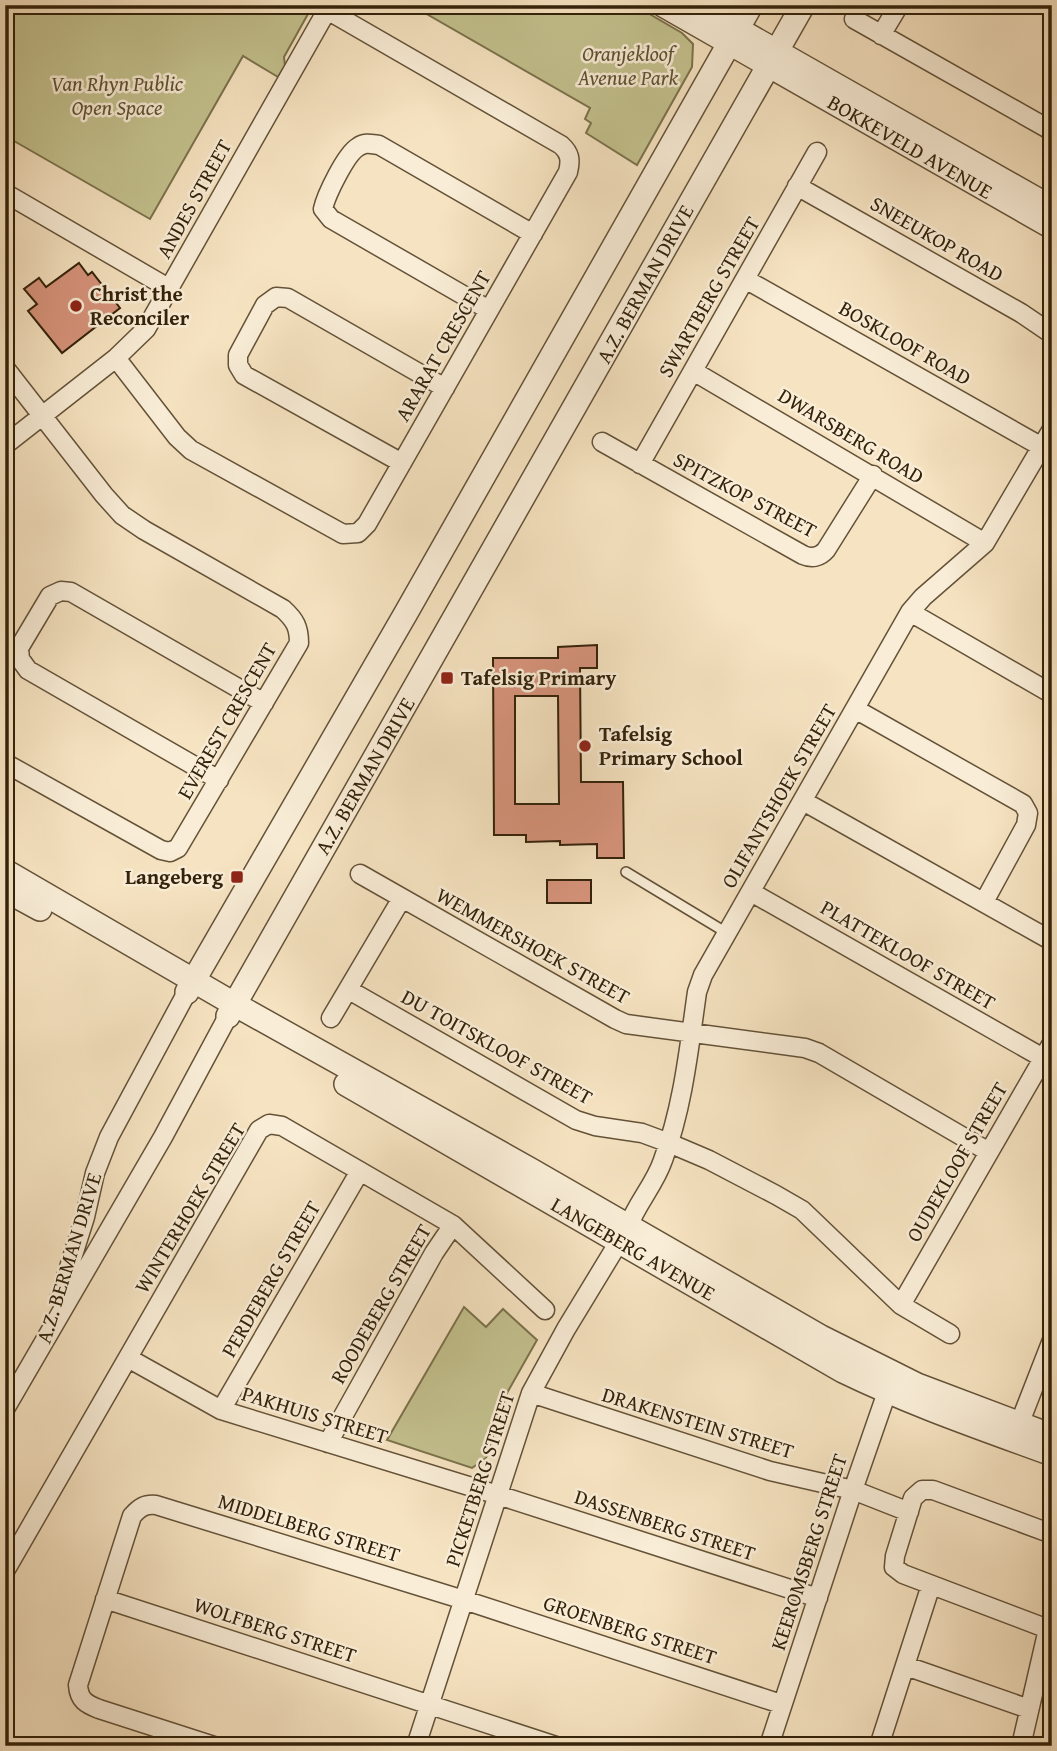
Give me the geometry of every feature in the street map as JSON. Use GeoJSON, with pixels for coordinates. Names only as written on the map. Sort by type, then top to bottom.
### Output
{"type":"FeatureCollection","features":[{"type":"Feature","properties":{"kind":"street"},"geometry":{"type":"LineString","coordinates":[[663,5],[734,36],[772,58]]}},
{"type":"Feature","properties":{"kind":"street"},"geometry":{"type":"LineString","coordinates":[[695,5],[734,36]]}},
{"type":"Feature","properties":{"kind":"street","name":"A.Z. BERMAN DRIVE"},"geometry":{"type":"LineString","coordinates":[[40,1352],[69,1272],[94,1173],[109,1137],[190,986],[406,613],[751,5]]}},
{"type":"Feature","properties":{"kind":"street","name":"A.Z. BERMAN DRIVE"},"geometry":{"type":"LineString","coordinates":[[40,1352],[170,1126],[231,1010],[803,5]]}},
{"type":"Feature","properties":{"kind":"street"},"geometry":{"type":"LineString","coordinates":[[881,35],[899,5]]}},
{"type":"Feature","properties":{"kind":"street"},"geometry":{"type":"LineString","coordinates":[[1045,5],[1052,9]]}},
{"type":"Feature","properties":{"kind":"street","name":"ARARAT CRESCENT"},"geometry":{"type":"LineString","coordinates":[[116,358],[177,437],[191,450],[343,534],[351,535],[364,529],[568,172],[570,163],[566,150],[329,8]]}},
{"type":"Feature","properties":{"kind":"street","name":"ANDES STREET"},"geometry":{"type":"LineString","coordinates":[[5,444],[116,358],[146,329],[329,8]]}},
{"type":"Feature","properties":{"kind":"street"},"geometry":{"type":"LineString","coordinates":[[854,19],[1052,131]]}},
{"type":"Feature","properties":{"kind":"street","name":"BOKKEVELD AVENUE"},"geometry":{"type":"LineString","coordinates":[[772,58],[1052,208]]}},
{"type":"Feature","properties":{"kind":"street","name":"BOKKEVELD AVENUE"},"geometry":{"type":"LineString","coordinates":[[772,58],[1052,227]]}},
{"type":"Feature","properties":{"kind":"street"},"geometry":{"type":"LineString","coordinates":[[489,310],[331,219],[323,209],[326,195],[355,148],[365,143],[379,145],[533,234]]}},
{"type":"Feature","properties":{"kind":"street","name":"SWARTBERG STREET"},"geometry":{"type":"LineString","coordinates":[[640,464],[817,152]]}},
{"type":"Feature","properties":{"kind":"street","name":"SNEEUKOP ROAD"},"geometry":{"type":"LineString","coordinates":[[797,186],[1021,313],[1052,334]]}},
{"type":"Feature","properties":{"kind":"street"},"geometry":{"type":"LineString","coordinates":[[5,193],[170,289]]}},
{"type":"Feature","properties":{"kind":"street","name":"BOSKLOOF ROAD"},"geometry":{"type":"LineString","coordinates":[[745,279],[1042,447]]}},
{"type":"Feature","properties":{"kind":"street"},"geometry":{"type":"LineString","coordinates":[[401,463],[244,375],[237,365],[238,355],[265,305],[276,297],[288,298],[445,388]]}},
{"type":"Feature","properties":{"kind":"street","name":"EVEREST CRESCENT"},"geometry":{"type":"LineString","coordinates":[[5,368],[122,515],[283,609],[299,628],[299,643],[181,845],[170,852],[161,850],[5,763]]}},
{"type":"Feature","properties":{"kind":"street","name":"DWARSBERG ROAD"},"geometry":{"type":"LineString","coordinates":[[693,371],[985,543]]}},
{"type":"Feature","properties":{"kind":"street","name":"OLIFANTSHOEK STREET"},"geometry":{"type":"LineString","coordinates":[[624,1234],[662,1163],[677,1117],[700,983],[910,612],[923,597],[985,543],[1052,429]]}},
{"type":"Feature","properties":{"kind":"street","name":"SPITZKOP STREET"},"geometry":{"type":"LineString","coordinates":[[602,442],[811,558],[820,556],[826,550],[873,475]]}},
{"type":"Feature","properties":{"kind":"street"},"geometry":{"type":"LineString","coordinates":[[219,780],[28,670],[20,659],[19,648],[50,596],[61,591],[71,592],[264,703]]}},
{"type":"Feature","properties":{"kind":"street"},"geometry":{"type":"LineString","coordinates":[[910,612],[1052,694]]}},
{"type":"Feature","properties":{"kind":"street"},"geometry":{"type":"LineString","coordinates":[[855,709],[1023,804],[1028,813],[1026,825],[984,902]]}},
{"type":"Feature","properties":{"kind":"street"},"geometry":{"type":"LineString","coordinates":[[803,801],[1052,941]]}},
{"type":"Feature","properties":{"kind":"street"},"geometry":{"type":"LineString","coordinates":[[5,871],[190,986]]}},
{"type":"Feature","properties":{"kind":"street","name":"WEMMERSHOEK STREET"},"geometry":{"type":"LineString","coordinates":[[360,874],[626,1024],[805,1048],[989,1152]]}},
{"type":"Feature","properties":{"kind":"street"},"geometry":{"type":"LineString","coordinates":[[5,890],[190,986]]}},
{"type":"Feature","properties":{"kind":"street","name":"PLATTEKLOOF STREET"},"geometry":{"type":"LineString","coordinates":[[751,892],[1048,1050]]}},
{"type":"Feature","properties":{"kind":"street"},"geometry":{"type":"LineString","coordinates":[[331,1018],[402,898]]}},
{"type":"Feature","properties":{"kind":"street","name":"LANGEBERG AVENUE"},"geometry":{"type":"LineString","coordinates":[[190,986],[624,1234],[822,1359],[1016,1432],[1052,1454]]}},
{"type":"Feature","properties":{"kind":"street","name":"DU TOITSKLOOF STREET"},"geometry":{"type":"LineString","coordinates":[[349,990],[576,1120],[595,1126],[642,1133],[669,1143],[709,1160],[802,1210],[901,1305],[950,1334]]}},
{"type":"Feature","properties":{"kind":"street","name":"OUDEKLOOF STREET"},"geometry":{"type":"LineString","coordinates":[[901,1305],[1048,1050]]}},
{"type":"Feature","properties":{"kind":"street","name":"WINTERHOEK STREET"},"geometry":{"type":"LineString","coordinates":[[5,1572],[259,1130],[270,1124],[282,1126],[453,1225],[545,1310]]}},
{"type":"Feature","properties":{"kind":"street","name":"PERDEBERG STREET"},"geometry":{"type":"LineString","coordinates":[[221,1410],[360,1171]]}},
{"type":"Feature","properties":{"kind":"street","name":"ROODEBERG STREET"},"geometry":{"type":"LineString","coordinates":[[328,1443],[453,1225]]}},
{"type":"Feature","properties":{"kind":"street","name":"PICKETBERG STREET"},"geometry":{"type":"LineString","coordinates":[[416,1746],[531,1393],[624,1234]]}},
{"type":"Feature","properties":{"kind":"street"},"geometry":{"type":"LineString","coordinates":[[1016,1432],[1051,1345]]}},
{"type":"Feature","properties":{"kind":"street"},"geometry":{"type":"LineString","coordinates":[[5,1409],[40,1352]]}},
{"type":"Feature","properties":{"kind":"street","name":"PAKHUIS STREET"},"geometry":{"type":"LineString","coordinates":[[128,1357],[221,1410],[498,1495]]}},
{"type":"Feature","properties":{"kind":"street","name":"KEEROMSBERG STREET"},"geometry":{"type":"LineString","coordinates":[[769,1746],[852,1490],[893,1384]]}},
{"type":"Feature","properties":{"kind":"street","name":"DRAKENSTEIN STREET"},"geometry":{"type":"LineString","coordinates":[[531,1393],[769,1471],[852,1490],[909,1512]]}},
{"type":"Feature","properties":{"kind":"street","name":"LANGEBERG AVENUE"},"geometry":{"type":"LineString","coordinates":[[1016,1432],[1052,1436]]}},
{"type":"Feature","properties":{"kind":"street"},"geometry":{"type":"LineString","coordinates":[[1021,1746],[1029,1709],[1045,1680],[1050,1626],[903,1574],[894,1567],[895,1556],[913,1498],[922,1490],[933,1490],[1052,1534]]}},
{"type":"Feature","properties":{"kind":"street","name":"DASSENBERG STREET"},"geometry":{"type":"LineString","coordinates":[[498,1495],[818,1598]]}},
{"type":"Feature","properties":{"kind":"street","name":"MIDDELBERG STREET"},"geometry":{"type":"LineString","coordinates":[[105,1599],[132,1516],[148,1504],[464,1600]]}},
{"type":"Feature","properties":{"kind":"street"},"geometry":{"type":"LineString","coordinates":[[879,1746],[931,1585]]}},
{"type":"Feature","properties":{"kind":"street"},"geometry":{"type":"LineString","coordinates":[[105,1599],[78,1685],[79,1696],[85,1703],[99,1710],[214,1746]]}},
{"type":"Feature","properties":{"kind":"street","name":"WOLFBERG STREET"},"geometry":{"type":"LineString","coordinates":[[105,1599],[430,1704]]}},
{"type":"Feature","properties":{"kind":"street","name":"GROENBERG STREET"},"geometry":{"type":"LineString","coordinates":[[464,1600],[781,1704]]}},
{"type":"Feature","properties":{"kind":"street"},"geometry":{"type":"LineString","coordinates":[[906,1666],[1029,1709]]}},
{"type":"Feature","properties":{"kind":"street"},"geometry":{"type":"LineString","coordinates":[[430,1704],[534,1743],[556,1746]]}},
{"type":"Feature","properties":{"kind":"lane"},"geometry":{"type":"LineString","coordinates":[[626,872],[727,933]]}},
{"type":"Feature","properties":{"kind":"green space","name":"Van Rhyn Public Open Space"},"geometry":{"type":"Polygon","coordinates":[[[5,5],[313,5],[284,57],[285,66],[278,77],[243,56],[150,219],[14,141],[5,156],[5,5]]]}},
{"type":"Feature","properties":{"kind":"green space","name":"Oranjekloof Avenue Park"},"geometry":{"type":"Polygon","coordinates":[[[411,5],[634,5],[682,33],[693,44],[692,67],[637,165],[586,133],[591,123],[585,119],[590,108],[411,5]]]}},
{"type":"Feature","properties":{"kind":"green space"},"geometry":{"type":"Polygon","coordinates":[[[464,1307],[486,1327],[503,1309],[537,1340],[507,1393],[486,1458],[472,1468],[387,1440],[464,1307]]]}},
{"type":"Feature","properties":{"kind":"building","name":"Christ the Reconciler"},"geometry":{"type":"Polygon","coordinates":[[[79,263],[88,275],[92,272],[120,308],[62,353],[28,311],[37,304],[24,289],[39,278],[46,287],[79,263]]]}},
{"type":"Feature","properties":{"kind":"building"},"geometry":{"type":"Polygon","coordinates":[[[597,645],[597,668],[580,668],[581,782],[623,782],[624,858],[597,858],[597,844],[560,845],[560,841],[526,842],[526,835],[494,835],[493,658],[558,658],[558,647],[597,645]],[[515,696],[515,804],[559,804],[558,696],[515,696]]]}},
{"type":"Feature","properties":{"kind":"building"},"geometry":{"type":"Polygon","coordinates":[[[547,880],[591,880],[591,903],[547,903],[547,880]]]}},
{"type":"Feature","properties":{"kind":"place","name":"Christ the Reconciler"},"geometry":{"type":"Point","coordinates":[76,306]}},
{"type":"Feature","properties":{"kind":"place","name":"Tafelsig Primary"},"geometry":{"type":"Point","coordinates":[447,678]}},
{"type":"Feature","properties":{"kind":"place","name":"Tafelsig Primary School"},"geometry":{"type":"Point","coordinates":[585,746]}},
{"type":"Feature","properties":{"kind":"place","name":"Langeberg"},"geometry":{"type":"Point","coordinates":[237,877]}}]}
